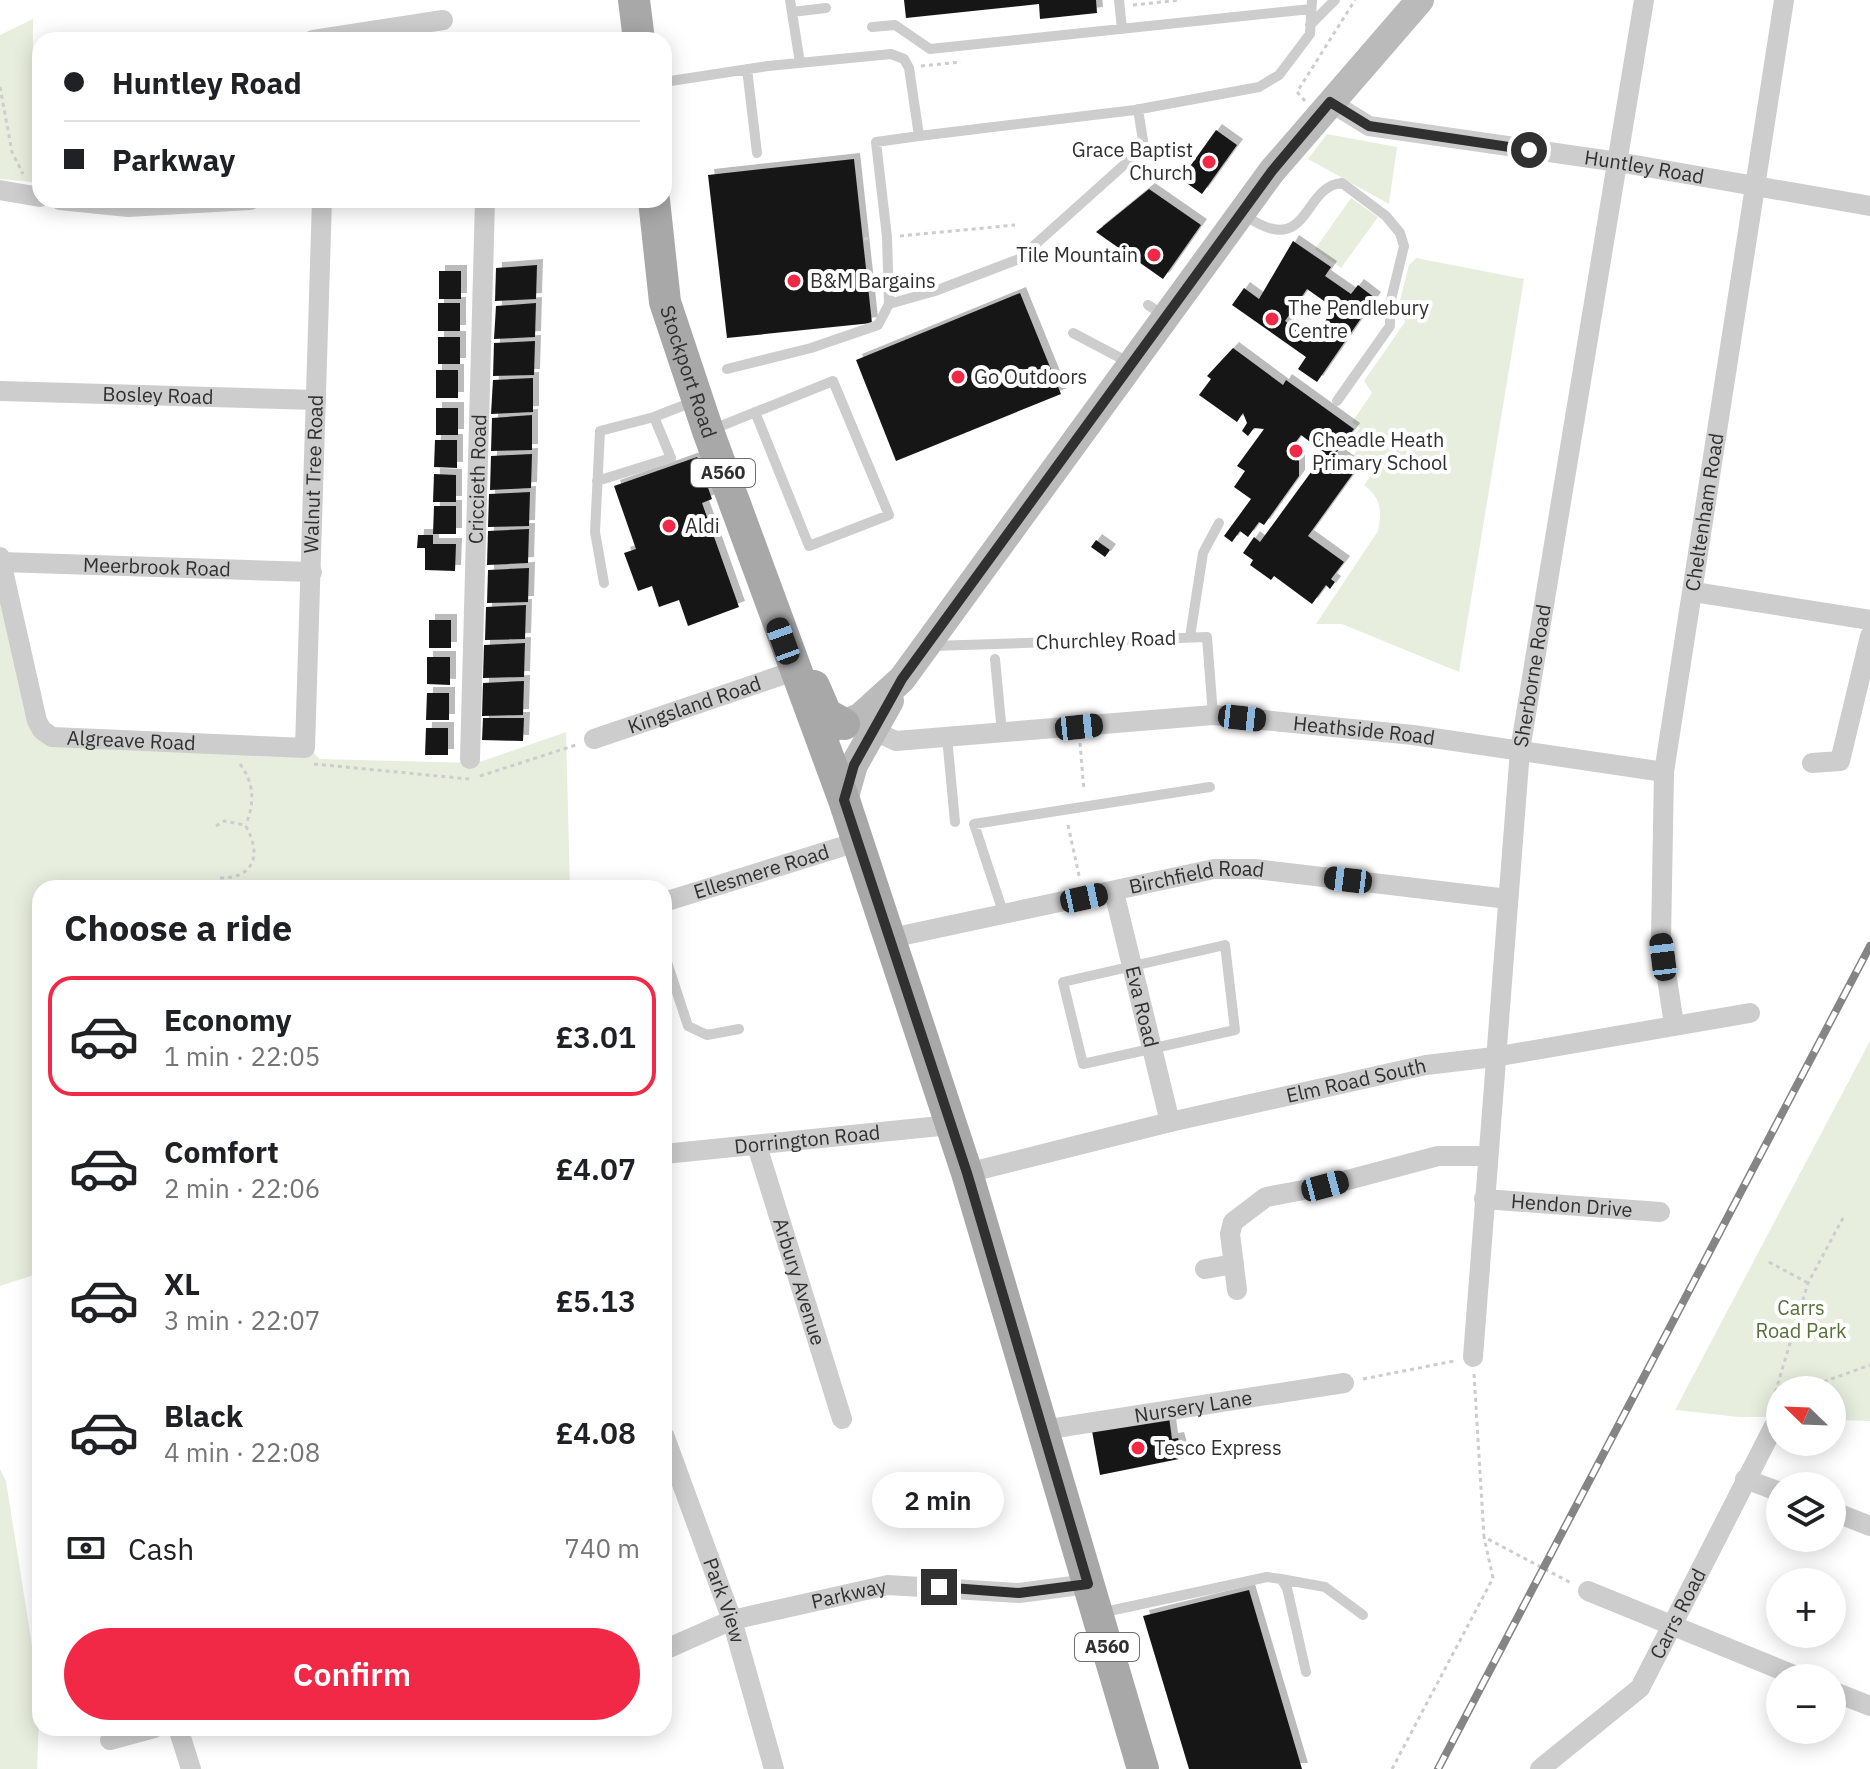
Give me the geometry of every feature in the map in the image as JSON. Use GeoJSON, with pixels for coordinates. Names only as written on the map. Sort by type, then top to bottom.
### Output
{"type":"FeatureCollection","features":[{"type":"Feature","properties":{"kind":"main road"},"geometry":{"type":"LineString","coordinates":[[634,0],[638,32]]}},
{"type":"Feature","properties":{"kind":"main road"},"geometry":{"type":"LineString","coordinates":[[844,800],[854,765],[855,737],[860,717],[902,679],[927,647],[1132,364],[1157,311],[1242,213],[1324,109],[1420,0]]}},
{"type":"Feature","properties":{"kind":"main road","name":"Stockport Road"},"geometry":{"type":"LineString","coordinates":[[655,208],[665,302],[794,671]]}},
{"type":"Feature","properties":{"kind":"main road","name":"A560"},"geometry":{"type":"LineString","coordinates":[[794,671],[811,678],[826,714],[855,737],[844,800],[967,1173],[1143,1769]]}},
{"type":"Feature","properties":{"kind":"street","name":"Sherborne Road"},"geometry":{"type":"LineString","coordinates":[[1473,1357],[1520,750],[1644,0]]}},
{"type":"Feature","properties":{"kind":"street","name":"Cheltenham Road"},"geometry":{"type":"LineString","coordinates":[[1674,1024],[1661,940],[1664,772],[1784,0]]}},
{"type":"Feature","properties":{"kind":"street"},"geometry":{"type":"LineString","coordinates":[[365,32],[443,20]]}},
{"type":"Feature","properties":{"kind":"street","name":"Huntley Road"},"geometry":{"type":"LineString","coordinates":[[1324,109],[1369,126],[1618,162],[1870,206]]}},
{"type":"Feature","properties":{"kind":"street"},"geometry":{"type":"LineString","coordinates":[[0,190],[32,189]]}},
{"type":"Feature","properties":{"kind":"street","name":"Walnut Tree Road"},"geometry":{"type":"LineString","coordinates":[[305,748],[322,208]]}},
{"type":"Feature","properties":{"kind":"street","name":"Criccieth Road"},"geometry":{"type":"LineString","coordinates":[[470,759],[485,208]]}},
{"type":"Feature","properties":{"kind":"street","name":"Bosley Road"},"geometry":{"type":"LineString","coordinates":[[0,391],[316,400]]}},
{"type":"Feature","properties":{"kind":"street","name":"Meerbrook Road"},"geometry":{"type":"LineString","coordinates":[[1,559],[312,572]]}},
{"type":"Feature","properties":{"kind":"street","name":"Algreave Road"},"geometry":{"type":"LineString","coordinates":[[1,559],[24,669],[42,730],[64,740],[305,748]]}},
{"type":"Feature","properties":{"kind":"street"},"geometry":{"type":"LineString","coordinates":[[1694,592],[1870,620]]}},
{"type":"Feature","properties":{"kind":"street"},"geometry":{"type":"LineString","coordinates":[[1812,763],[1840,761],[1870,636]]}},
{"type":"Feature","properties":{"kind":"street","name":"Kingsland Road"},"geometry":{"type":"LineString","coordinates":[[594,739],[794,671]]}},
{"type":"Feature","properties":{"kind":"street","name":"Heathside Road"},"geometry":{"type":"LineString","coordinates":[[855,737],[947,737],[1213,715],[1520,750],[1664,772]]}},
{"type":"Feature","properties":{"kind":"street","name":"Ellesmere Road"},"geometry":{"type":"LineString","coordinates":[[672,900],[857,842]]}},
{"type":"Feature","properties":{"kind":"street","name":"Birchfield Road"},"geometry":{"type":"LineString","coordinates":[[891,938],[1214,869],[1255,869],[1508,899]]}},
{"type":"Feature","properties":{"kind":"street","name":"Eva Road"},"geometry":{"type":"LineString","coordinates":[[1114,892],[1129,965],[1170,1122]]}},
{"type":"Feature","properties":{"kind":"street","name":"Elm Road South"},"geometry":{"type":"LineString","coordinates":[[967,1173],[1170,1122],[1426,1065],[1494,1057],[1750,1013]]}},
{"type":"Feature","properties":{"kind":"street","name":"Dorrington Road"},"geometry":{"type":"LineString","coordinates":[[672,1153],[950,1125]]}},
{"type":"Feature","properties":{"kind":"street","name":"Arbury Avenue"},"geometry":{"type":"LineString","coordinates":[[757,1146],[842,1419]]}},
{"type":"Feature","properties":{"kind":"street"},"geometry":{"type":"LineString","coordinates":[[1237,1290],[1233,1222],[1266,1197],[1325,1186],[1438,1156],[1488,1156]]}},
{"type":"Feature","properties":{"kind":"street","name":"Hendon Drive"},"geometry":{"type":"LineString","coordinates":[[1484,1199],[1660,1212]]}},
{"type":"Feature","properties":{"kind":"street"},"geometry":{"type":"LineString","coordinates":[[1205,1269],[1234,1264]]}},
{"type":"Feature","properties":{"kind":"street","name":"Nursery Lane"},"geometry":{"type":"LineString","coordinates":[[1043,1430],[1344,1383]]}},
{"type":"Feature","properties":{"kind":"street","name":"Carrs Road"},"geometry":{"type":"LineString","coordinates":[[1540,1769],[1640,1688],[1766,1441]]}},
{"type":"Feature","properties":{"kind":"street","name":"Park View"},"geometry":{"type":"LineString","coordinates":[[672,1457],[732,1620],[774,1769]]}},
{"type":"Feature","properties":{"kind":"street"},"geometry":{"type":"LineString","coordinates":[[1745,1479],[1766,1487]]}},
{"type":"Feature","properties":{"kind":"street"},"geometry":{"type":"LineString","coordinates":[[1846,1517],[1870,1526]]}},
{"type":"Feature","properties":{"kind":"street","name":"Parkway"},"geometry":{"type":"LineString","coordinates":[[672,1646],[732,1620],[888,1585],[1092,1599]]}},
{"type":"Feature","properties":{"kind":"street"},"geometry":{"type":"LineString","coordinates":[[1588,1591],[1766,1664]]}},
{"type":"Feature","properties":{"kind":"street"},"geometry":{"type":"LineString","coordinates":[[1846,1697],[1870,1706]]}},
{"type":"Feature","properties":{"kind":"street"},"geometry":{"type":"LineString","coordinates":[[110,1740],[125,1736]]}},
{"type":"Feature","properties":{"kind":"street"},"geometry":{"type":"LineString","coordinates":[[181,1736],[191,1769]]}},
{"type":"Feature","properties":{"kind":"lane"},"geometry":{"type":"LineString","coordinates":[[790,0],[800,63]]}},
{"type":"Feature","properties":{"kind":"lane"},"geometry":{"type":"LineString","coordinates":[[1310,25],[1335,0]]}},
{"type":"Feature","properties":{"kind":"lane"},"geometry":{"type":"LineString","coordinates":[[1119,3],[1122,29]]}},
{"type":"Feature","properties":{"kind":"lane"},"geometry":{"type":"LineString","coordinates":[[727,369],[811,348],[878,325],[889,304],[887,237],[876,142],[1138,109],[1259,87],[1279,75],[1310,34],[1311,4],[1122,29],[930,49],[895,25],[872,27]]}},
{"type":"Feature","properties":{"kind":"lane"},"geometry":{"type":"LineString","coordinates":[[792,12],[826,8]]}},
{"type":"Feature","properties":{"kind":"lane"},"geometry":{"type":"LineString","coordinates":[[672,81],[869,54],[891,54],[904,59],[909,68],[919,136]]}},
{"type":"Feature","properties":{"kind":"lane"},"geometry":{"type":"LineString","coordinates":[[747,69],[757,153]]}},
{"type":"Feature","properties":{"kind":"lane"},"geometry":{"type":"LineString","coordinates":[[889,304],[935,291],[1019,259],[1144,147],[1138,109]]}},
{"type":"Feature","properties":{"kind":"lane"},"geometry":{"type":"LineString","coordinates":[[1242,213],[1266,230],[1278,231],[1298,221],[1333,185],[1342,183],[1378,209],[1400,233],[1403,259],[1390,304],[1390,326],[1337,401]]}},
{"type":"Feature","properties":{"kind":"lane"},"geometry":{"type":"LineString","coordinates":[[1073,333],[1132,364]]}},
{"type":"Feature","properties":{"kind":"lane"},"geometry":{"type":"LineString","coordinates":[[708,431],[755,412],[833,381],[889,515],[809,546],[755,412]]}},
{"type":"Feature","properties":{"kind":"lane"},"geometry":{"type":"LineString","coordinates":[[604,583],[595,532],[600,431],[654,417],[697,400]]}},
{"type":"Feature","properties":{"kind":"lane"},"geometry":{"type":"LineString","coordinates":[[597,481],[671,458],[654,417]]}},
{"type":"Feature","properties":{"kind":"lane"},"geometry":{"type":"LineString","coordinates":[[1190,637],[1203,553],[1219,523]]}},
{"type":"Feature","properties":{"kind":"lane","name":"Churchley Road"},"geometry":{"type":"LineString","coordinates":[[927,647],[1207,637],[1213,715]]}},
{"type":"Feature","properties":{"kind":"lane"},"geometry":{"type":"LineString","coordinates":[[995,659],[1002,733]]}},
{"type":"Feature","properties":{"kind":"lane"},"geometry":{"type":"LineString","coordinates":[[947,737],[955,822]]}},
{"type":"Feature","properties":{"kind":"lane"},"geometry":{"type":"LineString","coordinates":[[1004,915],[974,824],[1210,787]]}},
{"type":"Feature","properties":{"kind":"lane"},"geometry":{"type":"LineString","coordinates":[[1225,945],[1235,1030],[1083,1064],[1063,982],[1129,965],[1225,945]]}},
{"type":"Feature","properties":{"kind":"lane"},"geometry":{"type":"LineString","coordinates":[[672,977],[688,1026],[707,1035],[739,1029]]}},
{"type":"Feature","properties":{"kind":"lane"},"geometry":{"type":"LineString","coordinates":[[1092,1599],[1267,1577],[1325,1587],[1363,1615]]}},
{"type":"Feature","properties":{"kind":"lane"},"geometry":{"type":"LineString","coordinates":[[1281,1579],[1287,1588],[1306,1672]]}},
{"type":"Feature","properties":{"kind":"path"},"geometry":{"type":"LineString","coordinates":[[1119,3],[1181,0]]}},
{"type":"Feature","properties":{"kind":"path"},"geometry":{"type":"LineString","coordinates":[[1324,109],[1297,92],[1357,0]]}},
{"type":"Feature","properties":{"kind":"path"},"geometry":{"type":"LineString","coordinates":[[0,87],[15,162],[32,185]]}},
{"type":"Feature","properties":{"kind":"path"},"geometry":{"type":"LineString","coordinates":[[864,239],[1015,225]]}},
{"type":"Feature","properties":{"kind":"path"},"geometry":{"type":"LineString","coordinates":[[1079,727],[1085,807]]}},
{"type":"Feature","properties":{"kind":"path"},"geometry":{"type":"LineString","coordinates":[[305,748],[312,764],[466,780],[594,739]]}},
{"type":"Feature","properties":{"kind":"path"},"geometry":{"type":"LineString","coordinates":[[218,878],[236,878],[247,871],[255,850],[245,825],[253,801],[251,787],[231,747]]}},
{"type":"Feature","properties":{"kind":"path"},"geometry":{"type":"LineString","coordinates":[[1065,810],[1084,898]]}},
{"type":"Feature","properties":{"kind":"path"},"geometry":{"type":"LineString","coordinates":[[216,826],[224,821],[245,825]]}},
{"type":"Feature","properties":{"kind":"path"},"geometry":{"type":"LineString","coordinates":[[1780,1376],[1808,1283],[1843,1218]]}},
{"type":"Feature","properties":{"kind":"path"},"geometry":{"type":"LineString","coordinates":[[1769,1262],[1808,1283]]}},
{"type":"Feature","properties":{"kind":"path"},"geometry":{"type":"LineString","coordinates":[[1344,1383],[1473,1357],[1484,1537],[1493,1578],[1392,1769]]}},
{"type":"Feature","properties":{"kind":"path"},"geometry":{"type":"LineString","coordinates":[[1840,1376],[1870,1365]]}},
{"type":"Feature","properties":{"kind":"path"},"geometry":{"type":"LineString","coordinates":[[1484,1537],[1588,1591]]}},
{"type":"Feature","properties":{"kind":"green space"},"geometry":{"type":"Polygon","coordinates":[[[33,19],[32,182],[0,179],[0,35],[33,19]]]}},
{"type":"Feature","properties":{"kind":"green space"},"geometry":{"type":"Polygon","coordinates":[[[1327,134],[1397,147],[1389,204],[1308,159],[1327,134]]]}},
{"type":"Feature","properties":{"kind":"green space"},"geometry":{"type":"Polygon","coordinates":[[[1351,198],[1378,217],[1341,268],[1315,249],[1351,198]]]}},
{"type":"Feature","properties":{"kind":"green space"},"geometry":{"type":"Polygon","coordinates":[[[1416,258],[1524,279],[1459,672],[1342,624],[1316,624],[1378,531],[1379,505],[1364,485],[1374,471],[1353,456],[1356,452],[1347,446],[1360,428],[1352,422],[1372,393],[1364,381],[1405,322],[1399,304],[1409,265],[1416,258]]]}},
{"type":"Feature","properties":{"kind":"green space"},"geometry":{"type":"Polygon","coordinates":[[[0,591],[36,731],[309,748],[320,759],[477,763],[566,732],[570,880],[32,880],[32,1276],[0,1286],[0,591]]]}},
{"type":"Feature","properties":{"kind":"green space","name":"Carrs Road Park"},"geometry":{"type":"Polygon","coordinates":[[[1870,1041],[1870,1421],[1846,1420],[1846,1376],[1766,1376],[1766,1417],[1675,1410],[1870,1041]]]}},
{"type":"Feature","properties":{"kind":"green space"},"geometry":{"type":"Polygon","coordinates":[[[0,1469],[6,1481],[32,1645],[32,1736],[38,1736],[37,1769],[0,1769],[0,1469]]]}},
{"type":"Feature","properties":{"kind":"building"},"geometry":{"type":"Polygon","coordinates":[[[904,0],[1096,0],[1097,13],[1040,19],[1039,4],[906,18],[904,0]]]}},
{"type":"Feature","properties":{"kind":"building","name":"Grace Baptist Church"},"geometry":{"type":"Polygon","coordinates":[[[1216,130],[1237,145],[1202,194],[1181,179],[1216,130]]]}},
{"type":"Feature","properties":{"kind":"building","name":"B&M Bargains"},"geometry":{"type":"Polygon","coordinates":[[[854,159],[872,323],[727,338],[708,175],[854,159]]]}},
{"type":"Feature","properties":{"kind":"building","name":"Tile Mountain"},"geometry":{"type":"Polygon","coordinates":[[[1149,189],[1201,225],[1163,279],[1096,232],[1149,189]]]}},
{"type":"Feature","properties":{"kind":"building"},"geometry":{"type":"Polygon","coordinates":[[[1293,241],[1331,267],[1325,276],[1351,294],[1358,285],[1375,298],[1317,382],[1298,369],[1306,357],[1232,305],[1244,288],[1259,299],[1293,241]],[[1307,289],[1285,321],[1312,340],[1334,308],[1307,289]]]}},
{"type":"Feature","properties":{"kind":"building"},"geometry":{"type":"Polygon","coordinates":[[[537,265],[536,299],[495,301],[496,268],[537,265]]]}},
{"type":"Feature","properties":{"kind":"building"},"geometry":{"type":"Polygon","coordinates":[[[439,271],[461,271],[461,299],[439,299],[439,271]]]}},
{"type":"Feature","properties":{"kind":"building","name":"Go Outdoors"},"geometry":{"type":"Polygon","coordinates":[[[1020,293],[1061,394],[896,461],[856,360],[1020,293]]]}},
{"type":"Feature","properties":{"kind":"building"},"geometry":{"type":"Polygon","coordinates":[[[438,303],[460,303],[460,331],[438,331],[438,303]]]}},
{"type":"Feature","properties":{"kind":"building"},"geometry":{"type":"Polygon","coordinates":[[[536,303],[535,337],[494,339],[496,306],[536,303]]]}},
{"type":"Feature","properties":{"kind":"building"},"geometry":{"type":"Polygon","coordinates":[[[438,337],[460,337],[460,364],[438,364],[438,337]]]}},
{"type":"Feature","properties":{"kind":"building"},"geometry":{"type":"Polygon","coordinates":[[[535,341],[534,375],[493,376],[494,343],[535,341]]]}},
{"type":"Feature","properties":{"kind":"building"},"geometry":{"type":"Polygon","coordinates":[[[1233,348],[1283,385],[1286,380],[1354,429],[1336,453],[1357,468],[1308,536],[1344,562],[1331,579],[1335,582],[1330,589],[1326,585],[1312,604],[1274,576],[1271,580],[1250,565],[1253,560],[1243,553],[1254,537],[1260,542],[1325,453],[1301,435],[1289,451],[1299,461],[1299,476],[1264,525],[1259,522],[1248,537],[1240,531],[1232,542],[1224,536],[1251,499],[1234,487],[1245,471],[1237,466],[1264,429],[1254,428],[1248,436],[1242,431],[1247,423],[1243,413],[1237,422],[1199,395],[1211,379],[1207,376],[1233,348]]]}},
{"type":"Feature","properties":{"kind":"building"},"geometry":{"type":"Polygon","coordinates":[[[436,370],[458,370],[458,398],[436,398],[436,370]]]}},
{"type":"Feature","properties":{"kind":"building"},"geometry":{"type":"Polygon","coordinates":[[[533,378],[533,412],[491,414],[493,380],[533,378]]]}},
{"type":"Feature","properties":{"kind":"building"},"geometry":{"type":"Polygon","coordinates":[[[436,408],[458,408],[458,435],[436,435],[436,408]]]}},
{"type":"Feature","properties":{"kind":"building"},"geometry":{"type":"Polygon","coordinates":[[[532,415],[532,450],[491,451],[492,418],[532,415]]]}},
{"type":"Feature","properties":{"kind":"building"},"geometry":{"type":"Polygon","coordinates":[[[435,440],[457,440],[457,468],[434,467],[435,440]]]}},
{"type":"Feature","properties":{"kind":"building"},"geometry":{"type":"Polygon","coordinates":[[[532,454],[531,488],[490,490],[491,456],[532,454]]]}},
{"type":"Feature","properties":{"kind":"building","name":"Aldi"},"geometry":{"type":"Polygon","coordinates":[[[697,457],[712,499],[702,503],[739,607],[688,626],[679,600],[659,607],[652,586],[638,591],[624,553],[636,549],[614,486],[697,457]]]}},
{"type":"Feature","properties":{"kind":"building"},"geometry":{"type":"Polygon","coordinates":[[[434,474],[456,475],[456,502],[433,502],[434,474]]]}},
{"type":"Feature","properties":{"kind":"building"},"geometry":{"type":"Polygon","coordinates":[[[530,492],[529,526],[488,527],[489,494],[530,492]]]}},
{"type":"Feature","properties":{"kind":"building"},"geometry":{"type":"Polygon","coordinates":[[[434,506],[456,506],[456,534],[433,534],[434,506]]]}},
{"type":"Feature","properties":{"kind":"building"},"geometry":{"type":"Polygon","coordinates":[[[529,529],[528,563],[487,565],[488,531],[529,529]]]}},
{"type":"Feature","properties":{"kind":"building"},"geometry":{"type":"Polygon","coordinates":[[[418,535],[433,535],[433,544],[456,544],[455,571],[425,570],[425,548],[417,548],[418,535]]]}},
{"type":"Feature","properties":{"kind":"building"},"geometry":{"type":"Polygon","coordinates":[[[1096,540],[1110,550],[1105,557],[1091,547],[1096,540]]]}},
{"type":"Feature","properties":{"kind":"building"},"geometry":{"type":"Polygon","coordinates":[[[529,568],[528,602],[487,603],[488,570],[529,568]]]}},
{"type":"Feature","properties":{"kind":"building"},"geometry":{"type":"Polygon","coordinates":[[[526,605],[525,639],[485,640],[486,607],[526,605]]]}},
{"type":"Feature","properties":{"kind":"building"},"geometry":{"type":"Polygon","coordinates":[[[429,620],[451,620],[451,648],[429,648],[429,620]]]}},
{"type":"Feature","properties":{"kind":"building"},"geometry":{"type":"Polygon","coordinates":[[[525,643],[524,677],[483,678],[484,645],[525,643]]]}},
{"type":"Feature","properties":{"kind":"building"},"geometry":{"type":"Polygon","coordinates":[[[427,657],[450,657],[450,685],[427,684],[427,657]]]}},
{"type":"Feature","properties":{"kind":"building"},"geometry":{"type":"Polygon","coordinates":[[[524,681],[523,715],[482,716],[483,683],[524,681]]]}},
{"type":"Feature","properties":{"kind":"building"},"geometry":{"type":"Polygon","coordinates":[[[427,693],[449,693],[449,720],[426,720],[427,693]]]}},
{"type":"Feature","properties":{"kind":"building"},"geometry":{"type":"Polygon","coordinates":[[[483,718],[524,718],[523,741],[482,740],[483,718]]]}},
{"type":"Feature","properties":{"kind":"building"},"geometry":{"type":"Polygon","coordinates":[[[426,728],[448,728],[448,755],[425,755],[426,728]]]}},
{"type":"Feature","properties":{"kind":"building","name":"Tesco Express"},"geometry":{"type":"Polygon","coordinates":[[[1169,1417],[1172,1439],[1178,1438],[1184,1458],[1100,1475],[1092,1431],[1169,1417]]]}},
{"type":"Feature","properties":{"kind":"building"},"geometry":{"type":"Polygon","coordinates":[[[1249,1590],[1302,1769],[1189,1769],[1143,1616],[1249,1590]]]}},
{"type":"Feature","properties":{"kind":"railway"},"geometry":{"type":"LineString","coordinates":[[1438,1769],[1870,946]]}},
{"type":"Feature","properties":{"kind":"place","name":"Grace Baptist Church"},"geometry":{"type":"Point","coordinates":[1209,162]}},
{"type":"Feature","properties":{"kind":"place","name":"Tile Mountain"},"geometry":{"type":"Point","coordinates":[1154,255]}},
{"type":"Feature","properties":{"kind":"place","name":"B&M Bargains"},"geometry":{"type":"Point","coordinates":[794,281]}},
{"type":"Feature","properties":{"kind":"place","name":"The Pendlebury Centre"},"geometry":{"type":"Point","coordinates":[1272,319]}},
{"type":"Feature","properties":{"kind":"place","name":"Go Outdoors"},"geometry":{"type":"Point","coordinates":[958,377]}},
{"type":"Feature","properties":{"kind":"place","name":"Cheadle Heath Primary School"},"geometry":{"type":"Point","coordinates":[1296,451]}},
{"type":"Feature","properties":{"kind":"place","name":"Aldi"},"geometry":{"type":"Point","coordinates":[669,526]}},
{"type":"Feature","properties":{"kind":"place","name":"Tesco Express"},"geometry":{"type":"Point","coordinates":[1138,1448]}},
{"type":"Feature","properties":{"kind":"route"},"geometry":{"type":"LineString","coordinates":[[939,1587],[1019,1593],[1088,1584],[967,1173],[844,800],[854,765],[902,679],[1272,171],[1330,102],[1369,126],[1529,150]]}}]}
